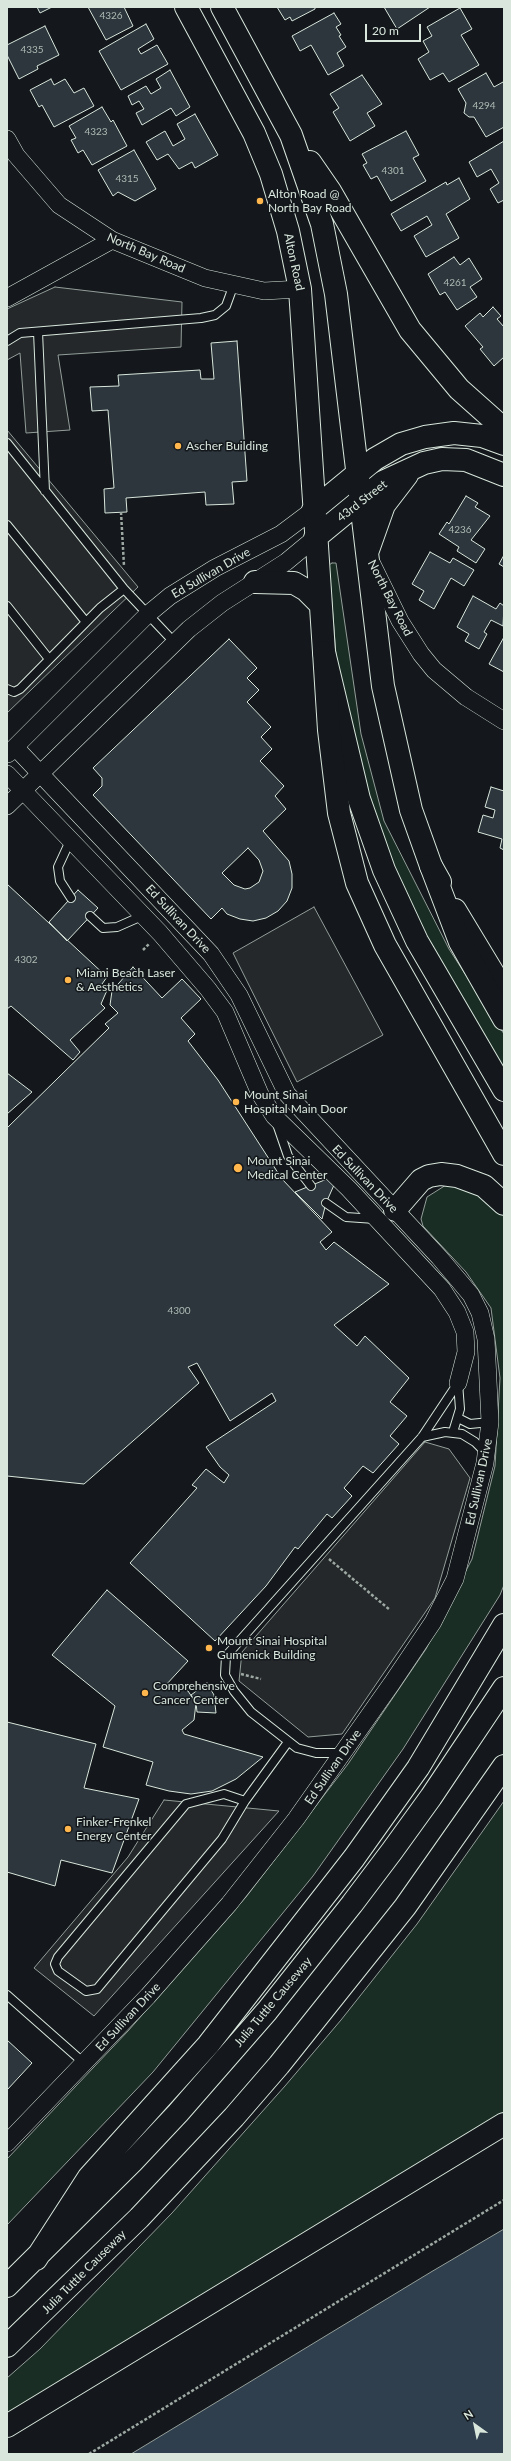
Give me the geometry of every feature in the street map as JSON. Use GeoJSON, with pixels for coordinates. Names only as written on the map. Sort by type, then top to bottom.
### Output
{"type":"FeatureCollection","features":[{"type":"Feature","properties":{"kind":"main road","name":"Alton Road"},"geometry":{"type":"LineString","coordinates":[[186,7],[254,132],[278,196],[300,289],[313,510],[324,652]]}},
{"type":"Feature","properties":{"kind":"main road"},"geometry":{"type":"LineString","coordinates":[[222,7],[291,135],[330,191],[410,330],[459,389],[504,429]]}},
{"type":"Feature","properties":{"kind":"main road"},"geometry":{"type":"LineString","coordinates":[[291,135],[315,198],[331,262],[380,664],[389,718],[411,810],[460,942],[504,1019]]}},
{"type":"Feature","properties":{"kind":"main road","name":"43rd Street"},"geometry":{"type":"LineString","coordinates":[[313,510],[357,473],[393,449],[425,437],[445,434],[474,435],[504,444]]}},
{"type":"Feature","properties":{"kind":"main road","name":"43rd Street"},"geometry":{"type":"LineString","coordinates":[[315,538],[383,482],[414,467],[438,460],[458,459],[477,463],[504,475]]}},
{"type":"Feature","properties":{"kind":"main road"},"geometry":{"type":"LineString","coordinates":[[367,553],[384,505],[414,467]]}},
{"type":"Feature","properties":{"kind":"main road"},"geometry":{"type":"LineString","coordinates":[[255,582],[294,583],[306,590],[320,604]]}},
{"type":"Feature","properties":{"kind":"main road"},"geometry":{"type":"LineString","coordinates":[[324,652],[359,799],[384,870],[435,974],[504,1090]]}},
{"type":"Feature","properties":{"kind":"main road"},"geometry":{"type":"LineString","coordinates":[[324,652],[330,730],[339,813],[358,883],[385,945],[504,1154]]}},
{"type":"Feature","properties":{"kind":"main road"},"geometry":{"type":"LineString","coordinates":[[431,866],[468,934],[504,991]]}},
{"type":"Feature","properties":{"kind":"main road"},"geometry":{"type":"LineString","coordinates":[[395,1210],[421,1180],[429,1176],[441,1174],[457,1176],[484,1186],[504,1204]]}},
{"type":"Feature","properties":{"kind":"main road"},"geometry":{"type":"LineString","coordinates":[[36,2259],[89,2177],[208,2044],[354,1858],[418,1768],[504,1625]]}},
{"type":"Feature","properties":{"kind":"main road","name":"Julia Tuttle Causeway"},"geometry":{"type":"LineString","coordinates":[[7,2286],[36,2259],[178,2113],[310,1958],[431,1797],[504,1688]]}},
{"type":"Feature","properties":{"kind":"main road","name":"Julia Tuttle Causeway"},"geometry":{"type":"LineString","coordinates":[[7,2346],[139,2218],[234,2117],[279,2065],[405,1907],[504,1766]]}},
{"type":"Feature","properties":{"kind":"main road"},"geometry":{"type":"LineString","coordinates":[[7,2426],[504,2124]]}},
{"type":"Feature","properties":{"kind":"street","name":"North Bay Road"},"geometry":{"type":"LineString","coordinates":[[7,139],[16,155],[58,205],[112,240],[205,278],[264,291],[300,289]]}},
{"type":"Feature","properties":{"kind":"street"},"geometry":{"type":"LineString","coordinates":[[7,298],[112,240]]}},
{"type":"Feature","properties":{"kind":"street","name":"Ed Sullivan Drive"},"geometry":{"type":"LineString","coordinates":[[7,2143],[148,1996],[229,1904],[296,1819],[343,1754],[444,1602],[462,1556],[486,1454],[490,1422],[488,1353],[480,1313],[471,1295],[395,1210],[287,1094],[246,1007],[228,976],[211,954],[40,774],[11,751],[147,615],[192,582],[281,534],[313,510]]}},
{"type":"Feature","properties":{"kind":"street"},"geometry":{"type":"LineString","coordinates":[[7,806],[174,642],[222,603],[286,562],[315,538]]}},
{"type":"Feature","properties":{"kind":"street","name":"North Bay Road"},"geometry":{"type":"LineString","coordinates":[[367,553],[400,622],[434,670],[466,697],[504,720]]}},
{"type":"Feature","properties":{"kind":"street","name":"Ed Sullivan Drive"},"geometry":{"type":"LineString","coordinates":[[7,774],[197,976],[225,1012],[260,1094],[274,1116],[350,1189],[376,1220],[442,1289],[457,1312],[466,1342],[458,1383]]}},
{"type":"Feature","properties":{"kind":"lane"},"geometry":{"type":"LineString","coordinates":[[7,341],[20,333],[201,318],[214,314],[226,306],[234,284]]}},
{"type":"Feature","properties":{"kind":"lane"},"geometry":{"type":"LineString","coordinates":[[38,332],[45,491]]}},
{"type":"Feature","properties":{"kind":"lane"},"geometry":{"type":"LineString","coordinates":[[7,443],[124,589],[174,642]]}},
{"type":"Feature","properties":{"kind":"lane"},"geometry":{"type":"LineString","coordinates":[[7,525],[86,622]]}},
{"type":"Feature","properties":{"kind":"lane"},"geometry":{"type":"LineString","coordinates":[[7,689],[14,692],[20,689],[86,622],[124,589]]}},
{"type":"Feature","properties":{"kind":"lane"},"geometry":{"type":"LineString","coordinates":[[7,606],[50,659]]}},
{"type":"Feature","properties":{"kind":"lane"},"geometry":{"type":"LineString","coordinates":[[70,840],[58,867],[60,881],[72,898]]}},
{"type":"Feature","properties":{"kind":"lane"},"geometry":{"type":"LineString","coordinates":[[90,916],[103,928],[117,927],[142,916]]}},
{"type":"Feature","properties":{"kind":"lane"},"geometry":{"type":"LineString","coordinates":[[274,1116],[288,1156],[311,1186]]}},
{"type":"Feature","properties":{"kind":"lane"},"geometry":{"type":"LineString","coordinates":[[326,1203],[346,1217],[376,1220]]}},
{"type":"Feature","properties":{"kind":"lane"},"geometry":{"type":"LineString","coordinates":[[453,1432],[458,1418],[461,1399],[458,1383]]}},
{"type":"Feature","properties":{"kind":"lane"},"geometry":{"type":"LineString","coordinates":[[343,1754],[307,1752],[288,1742],[251,1712],[234,1691],[225,1675],[226,1656],[422,1437],[458,1383]]}},
{"type":"Feature","properties":{"kind":"lane"},"geometry":{"type":"LineString","coordinates":[[458,1418],[470,1424],[490,1422]]}},
{"type":"Feature","properties":{"kind":"lane"},"geometry":{"type":"LineString","coordinates":[[422,1437],[435,1433],[453,1432],[469,1437],[486,1454]]}},
{"type":"Feature","properties":{"kind":"lane"},"geometry":{"type":"LineString","coordinates":[[244,1801],[224,1794],[186,1804],[58,1957],[55,1964],[58,1971],[86,1991],[97,1989],[222,1839],[244,1801],[288,1742]]}},
{"type":"Feature","properties":{"kind":"lane"},"geometry":{"type":"LineString","coordinates":[[7,1995],[84,2063]]}},
{"type":"Feature","properties":{"kind":"path"},"geometry":{"type":"LineString","coordinates":[[121,512],[124,571]]}},
{"type":"Feature","properties":{"kind":"path"},"geometry":{"type":"LineString","coordinates":[[328,1558],[390,1610]]}},
{"type":"Feature","properties":{"kind":"path"},"geometry":{"type":"LineString","coordinates":[[241,1674],[261,1679]]}},
{"type":"Feature","properties":{"kind":"path"},"geometry":{"type":"LineString","coordinates":[[89,2454],[504,2200]]}},
{"type":"Feature","properties":{"kind":"green space"},"geometry":{"type":"Polygon","coordinates":[[[336,563],[361,734],[384,821],[449,949],[504,1034],[504,1082],[381,851],[337,668],[329,565],[336,563]]]}},
{"type":"Feature","properties":{"kind":"green space"},"geometry":{"type":"Polygon","coordinates":[[[446,1185],[466,1188],[491,1200],[504,1216],[504,1585],[500,1595],[403,1749],[313,1876],[153,2072],[7,2225],[7,2159],[128,2031],[246,1897],[348,1764],[426,1649],[472,1559],[495,1466],[500,1378],[491,1308],[466,1272],[423,1226],[421,1219],[427,1197],[446,1185]]]}},
{"type":"Feature","properties":{"kind":"green space"},"geometry":{"type":"Polygon","coordinates":[[[504,1801],[504,2112],[7,2414],[7,2378],[40,2349],[172,2213],[285,2086],[341,2020],[417,1924],[504,1801]]]}},
{"type":"Feature","properties":{"kind":"shaded area"},"geometry":{"type":"Polygon","coordinates":[[[55,287],[182,302],[181,347],[58,355],[70,430],[26,433],[20,353],[7,360],[7,309],[55,287]]]}},
{"type":"Feature","properties":{"kind":"shaded area"},"geometry":{"type":"Polygon","coordinates":[[[7,430],[138,587],[7,713],[7,430]]]}},
{"type":"Feature","properties":{"kind":"shaded area"},"geometry":{"type":"Polygon","coordinates":[[[314,907],[383,1035],[297,1082],[233,953],[314,907]]]}},
{"type":"Feature","properties":{"kind":"shaded area"},"geometry":{"type":"Polygon","coordinates":[[[425,1442],[449,1449],[470,1478],[435,1598],[342,1734],[308,1737],[239,1681],[242,1652],[425,1442]]]}},
{"type":"Feature","properties":{"kind":"shaded area"},"geometry":{"type":"Polygon","coordinates":[[[164,1800],[279,1811],[94,2016],[34,1968],[128,1857],[164,1800]]]}},
{"type":"Feature","properties":{"kind":"water"},"geometry":{"type":"Polygon","coordinates":[[[504,2229],[504,2454],[131,2454],[431,2272],[504,2229]]]}},
{"type":"Feature","properties":{"kind":"building"},"geometry":{"type":"Polygon","coordinates":[[[37,7],[52,7],[40,13],[37,7]]]}},
{"type":"Feature","properties":{"kind":"building"},"geometry":{"type":"Polygon","coordinates":[[[88,7],[124,7],[133,26],[106,40],[88,7]]]}},
{"type":"Feature","properties":{"kind":"building"},"geometry":{"type":"Polygon","coordinates":[[[277,7],[315,7],[315,9],[292,21],[290,17],[285,20],[277,7]]]}},
{"type":"Feature","properties":{"kind":"building"},"geometry":{"type":"Polygon","coordinates":[[[384,7],[430,7],[397,29],[384,7]]]}},
{"type":"Feature","properties":{"kind":"building"},"geometry":{"type":"Polygon","coordinates":[[[460,8],[472,29],[461,35],[479,65],[449,82],[443,73],[430,80],[418,59],[429,52],[423,41],[432,36],[427,27],[460,8]]]}},
{"type":"Feature","properties":{"kind":"building"},"geometry":{"type":"Polygon","coordinates":[[[334,13],[341,24],[336,27],[341,35],[339,36],[346,47],[337,53],[344,66],[328,75],[311,45],[300,51],[292,36],[334,13]]]}},
{"type":"Feature","properties":{"kind":"building"},"geometry":{"type":"Polygon","coordinates":[[[146,24],[154,39],[138,49],[141,54],[157,45],[168,64],[121,90],[99,51],[146,24]]]}},
{"type":"Feature","properties":{"kind":"building"},"geometry":{"type":"Polygon","coordinates":[[[45,26],[59,55],[37,66],[38,69],[19,79],[7,55],[7,45],[45,26]]]}},
{"type":"Feature","properties":{"kind":"building"},"geometry":{"type":"Polygon","coordinates":[[[170,70],[190,107],[176,116],[171,108],[142,125],[136,113],[144,109],[139,101],[132,105],[128,96],[146,86],[151,94],[161,88],[156,79],[170,70]]]}},
{"type":"Feature","properties":{"kind":"building"},"geometry":{"type":"Polygon","coordinates":[[[486,73],[494,87],[503,82],[504,84],[504,127],[486,137],[474,117],[469,117],[464,113],[466,103],[458,89],[486,73]]]}},
{"type":"Feature","properties":{"kind":"building"},"geometry":{"type":"Polygon","coordinates":[[[362,75],[382,104],[367,113],[375,126],[350,141],[333,112],[339,108],[330,94],[362,75]]]}},
{"type":"Feature","properties":{"kind":"building"},"geometry":{"type":"Polygon","coordinates":[[[51,79],[54,85],[65,79],[74,93],[84,88],[94,106],[54,127],[42,105],[39,107],[30,90],[51,79]]]}},
{"type":"Feature","properties":{"kind":"building"},"geometry":{"type":"Polygon","coordinates":[[[102,107],[111,122],[113,120],[127,146],[92,165],[83,150],[78,153],[71,140],[76,138],[69,126],[102,107]]]}},
{"type":"Feature","properties":{"kind":"building"},"geometry":{"type":"Polygon","coordinates":[[[195,114],[218,155],[195,168],[192,162],[179,169],[168,154],[157,160],[146,142],[165,131],[173,146],[185,139],[177,124],[195,114]]]}},
{"type":"Feature","properties":{"kind":"building"},"geometry":{"type":"Polygon","coordinates":[[[406,131],[419,155],[413,158],[426,181],[391,201],[377,176],[371,179],[363,165],[367,163],[362,154],[406,131]]]}},
{"type":"Feature","properties":{"kind":"building"},"geometry":{"type":"Polygon","coordinates":[[[504,141],[504,200],[498,203],[490,189],[499,183],[491,169],[477,177],[469,162],[504,141]]]}},
{"type":"Feature","properties":{"kind":"building"},"geometry":{"type":"Polygon","coordinates":[[[134,150],[156,189],[135,201],[118,192],[113,196],[98,170],[134,150]]]}},
{"type":"Feature","properties":{"kind":"building"},"geometry":{"type":"Polygon","coordinates":[[[459,178],[470,199],[446,214],[459,238],[426,257],[414,236],[432,225],[427,216],[401,231],[391,214],[446,182],[447,185],[459,178]]]}},
{"type":"Feature","properties":{"kind":"building"},"geometry":{"type":"Polygon","coordinates":[[[454,257],[460,265],[469,258],[482,279],[470,287],[477,297],[457,310],[445,292],[440,295],[428,274],[454,257]]]}},
{"type":"Feature","properties":{"kind":"building"},"geometry":{"type":"Polygon","coordinates":[[[493,307],[501,316],[497,319],[504,327],[504,357],[494,366],[480,349],[483,347],[465,326],[480,313],[483,317],[493,307]]]}},
{"type":"Feature","properties":{"kind":"building","name":"Ascher Building"},"geometry":{"type":"Polygon","coordinates":[[[237,341],[247,481],[232,482],[234,504],[206,505],[205,492],[126,498],[127,512],[105,513],[104,489],[114,488],[108,410],[92,411],[90,387],[119,386],[118,375],[200,370],[201,379],[214,379],[211,343],[237,341]]]}},
{"type":"Feature","properties":{"kind":"building"},"geometry":{"type":"Polygon","coordinates":[[[466,496],[478,503],[475,507],[490,516],[471,540],[485,549],[476,563],[457,551],[459,547],[439,534],[447,522],[449,524],[466,496]]]}},
{"type":"Feature","properties":{"kind":"building"},"geometry":{"type":"Polygon","coordinates":[[[430,552],[450,563],[453,558],[474,570],[464,586],[451,578],[434,609],[419,600],[424,591],[412,584],[430,552]]]}},
{"type":"Feature","properties":{"kind":"building"},"geometry":{"type":"Polygon","coordinates":[[[504,555],[504,567],[499,564],[504,555]]]}},
{"type":"Feature","properties":{"kind":"building"},"geometry":{"type":"Polygon","coordinates":[[[473,596],[496,609],[500,603],[504,606],[503,626],[491,620],[484,632],[487,634],[479,649],[465,641],[469,634],[457,627],[473,596]]]}},
{"type":"Feature","properties":{"kind":"building"},"geometry":{"type":"Polygon","coordinates":[[[504,637],[504,672],[489,664],[504,637]]]}},
{"type":"Feature","properties":{"kind":"building"},"geometry":{"type":"Polygon","coordinates":[[[229,639],[257,668],[247,678],[259,690],[247,702],[271,727],[261,737],[272,749],[260,761],[284,786],[275,796],[286,809],[263,831],[289,861],[292,874],[292,888],[287,901],[278,911],[266,918],[253,921],[240,919],[227,914],[222,908],[211,919],[93,795],[102,786],[102,778],[93,768],[229,639]],[[248,848],[222,873],[234,885],[245,889],[250,888],[259,882],[263,871],[259,860],[248,848]]]}},
{"type":"Feature","properties":{"kind":"building"},"geometry":{"type":"Polygon","coordinates":[[[491,787],[504,791],[504,850],[500,848],[502,839],[478,832],[483,815],[493,818],[495,810],[485,807],[491,787]]]}},
{"type":"Feature","properties":{"kind":"building"},"geometry":{"type":"Polygon","coordinates":[[[7,884],[107,977],[102,984],[108,988],[101,1004],[105,1008],[70,1040],[80,1052],[73,1060],[11,1006],[7,1009],[7,884]]]}},
{"type":"Feature","properties":{"kind":"building"},"geometry":{"type":"Polygon","coordinates":[[[78,890],[98,908],[67,941],[49,922],[78,890]]]}},
{"type":"Feature","properties":{"kind":"building"},"geometry":{"type":"Polygon","coordinates":[[[133,967],[162,998],[182,979],[201,999],[181,1018],[195,1034],[188,1041],[218,1080],[282,1179],[332,1232],[320,1242],[326,1250],[334,1242],[389,1284],[334,1325],[357,1346],[365,1336],[409,1378],[390,1402],[407,1416],[390,1436],[399,1444],[373,1473],[363,1466],[344,1488],[352,1496],[332,1518],[327,1514],[298,1549],[295,1547],[266,1586],[215,1641],[130,1563],[197,1488],[192,1485],[206,1469],[224,1483],[229,1475],[220,1467],[206,1447],[276,1401],[272,1393],[230,1421],[197,1363],[188,1367],[199,1383],[84,1484],[7,1476],[7,1128],[109,1028],[105,1024],[118,1013],[110,1005],[112,991],[133,967]]]}},
{"type":"Feature","properties":{"kind":"building"},"geometry":{"type":"Polygon","coordinates":[[[7,1073],[32,1092],[7,1114],[7,1073]]]}},
{"type":"Feature","properties":{"kind":"building"},"geometry":{"type":"Polygon","coordinates":[[[327,1179],[334,1185],[326,1203],[322,1219],[295,1192],[327,1179]]]}},
{"type":"Feature","properties":{"kind":"building","name":"Comprehensive Cancer Center"},"geometry":{"type":"Polygon","coordinates":[[[107,1590],[188,1661],[165,1686],[166,1688],[181,1688],[188,1691],[196,1703],[194,1720],[182,1730],[184,1734],[263,1757],[236,1779],[212,1791],[191,1794],[169,1791],[146,1785],[153,1762],[103,1747],[115,1706],[52,1655],[107,1590]]]}},
{"type":"Feature","properties":{"kind":"building"},"geometry":{"type":"Polygon","coordinates":[[[207,1683],[214,1695],[216,1713],[197,1712],[196,1703],[191,1695],[207,1683]]]}},
{"type":"Feature","properties":{"kind":"building","name":"Finker-Frenkel Energy Center"},"geometry":{"type":"Polygon","coordinates":[[[7,1722],[96,1744],[84,1788],[139,1799],[112,1873],[61,1860],[55,1886],[7,1872],[7,1722]]]}},
{"type":"Feature","properties":{"kind":"building"},"geometry":{"type":"Polygon","coordinates":[[[7,2040],[32,2063],[7,2090],[7,2040]]]}},
{"type":"Feature","properties":{"kind":"place","name":"Alton Road @ North Bay Road"},"geometry":{"type":"Point","coordinates":[260,201]}},
{"type":"Feature","properties":{"kind":"place","name":"Ascher Building"},"geometry":{"type":"Point","coordinates":[178,446]}},
{"type":"Feature","properties":{"kind":"place","name":"Miami Beach Laser & Aesthetics"},"geometry":{"type":"Point","coordinates":[68,980]}},
{"type":"Feature","properties":{"kind":"place","name":"Mount Sinai Hospital Main Door"},"geometry":{"type":"Point","coordinates":[236,1102]}},
{"type":"Feature","properties":{"kind":"place","name":"Mount Sinai Medical Center"},"geometry":{"type":"Point","coordinates":[238,1168]}},
{"type":"Feature","properties":{"kind":"place","name":"Mount Sinai Hospital Gumenick Building"},"geometry":{"type":"Point","coordinates":[209,1648]}},
{"type":"Feature","properties":{"kind":"place","name":"Comprehensive Cancer Center"},"geometry":{"type":"Point","coordinates":[145,1693]}},
{"type":"Feature","properties":{"kind":"place","name":"Finker-Frenkel Energy Center"},"geometry":{"type":"Point","coordinates":[68,1829]}}]}
